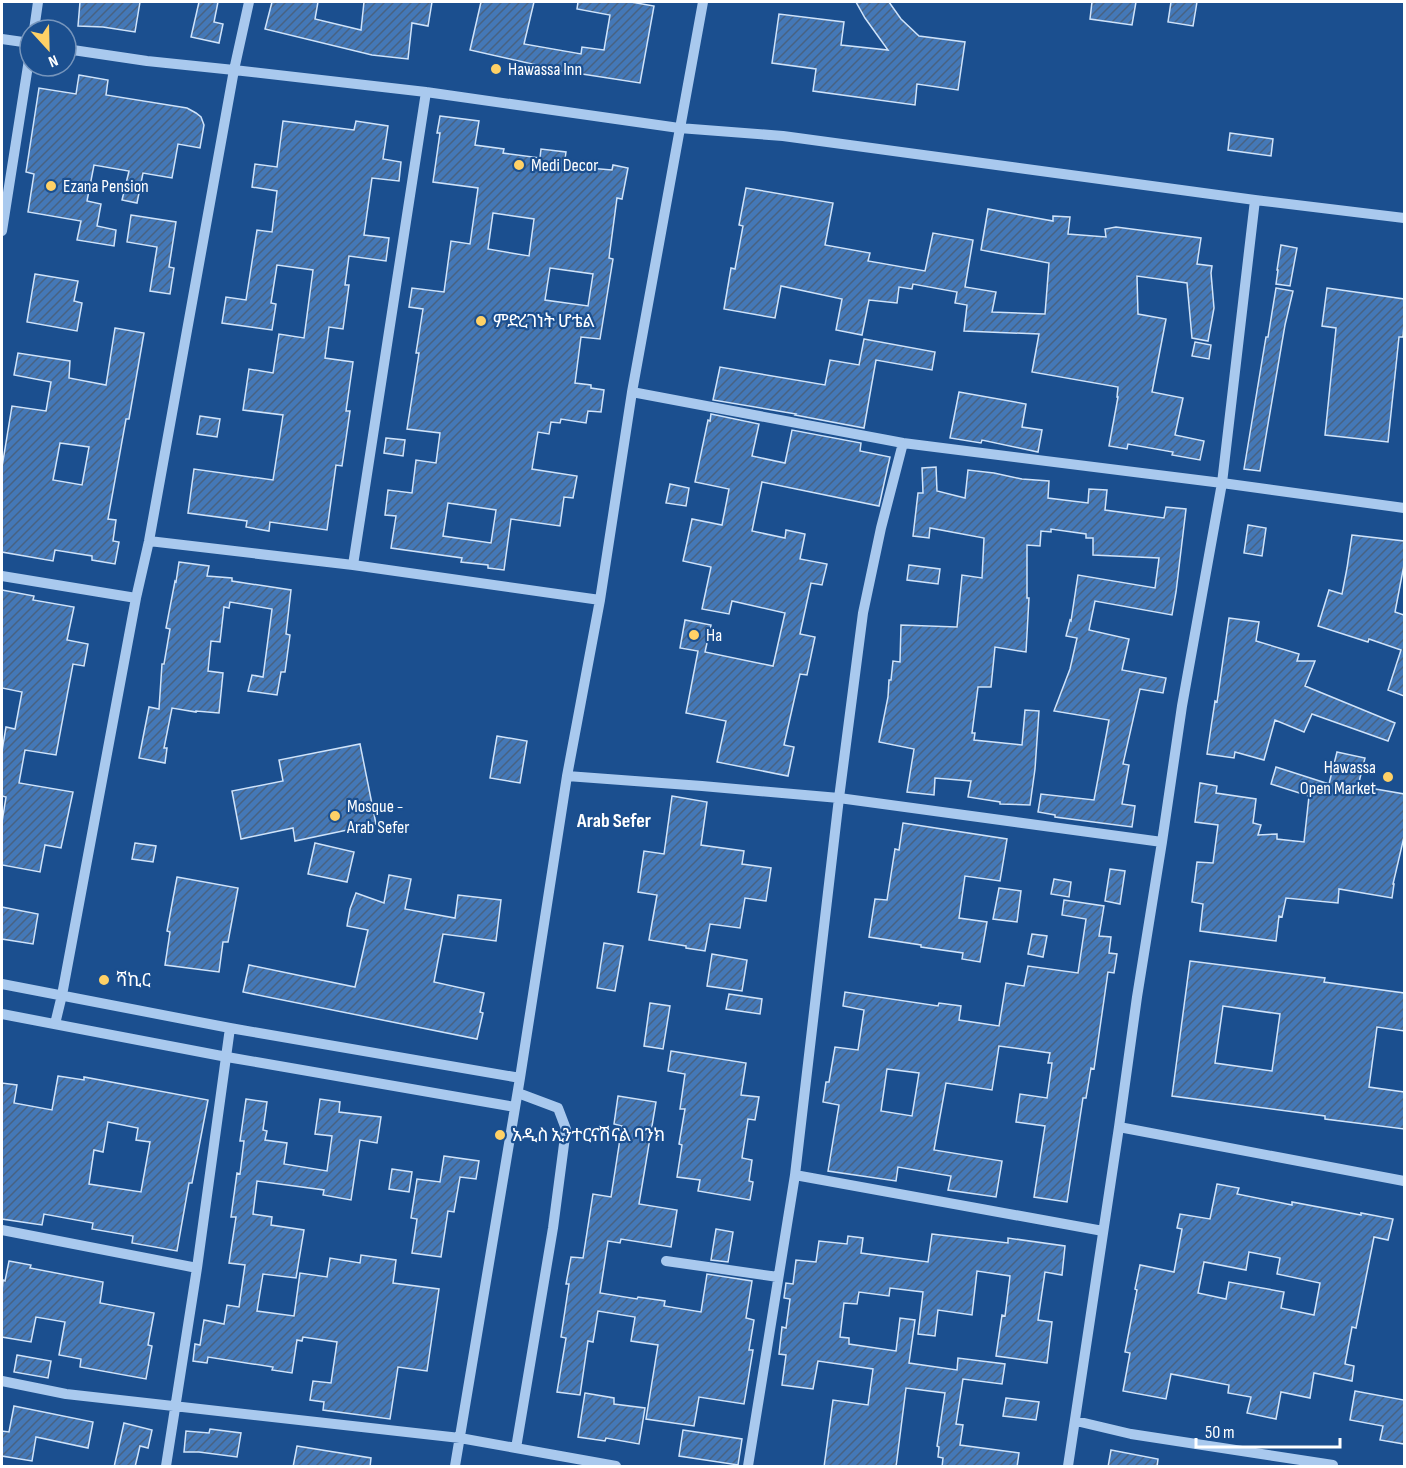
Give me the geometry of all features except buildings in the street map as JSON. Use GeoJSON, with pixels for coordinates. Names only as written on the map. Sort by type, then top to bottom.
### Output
{"type":"FeatureCollection","features":[{"type":"Feature","properties":{"kind":"street"},"geometry":{"type":"LineString","coordinates":[[36,18],[38,2]]}},
{"type":"Feature","properties":{"kind":"street"},"geometry":{"type":"LineString","coordinates":[[55,1024],[136,598],[149,541],[234,70],[249,2]]}},
{"type":"Feature","properties":{"kind":"street"},"geometry":{"type":"LineString","coordinates":[[455,1467],[518,1094],[567,776],[600,600],[632,392],[703,2]]}},
{"type":"Feature","properties":{"kind":"street"},"geometry":{"type":"LineString","coordinates":[[2,39],[18,41]]}},
{"type":"Feature","properties":{"kind":"street"},"geometry":{"type":"LineString","coordinates":[[78,51],[147,61],[426,92],[679,128],[783,136],[1404,218]]}},
{"type":"Feature","properties":{"kind":"street"},"geometry":{"type":"LineString","coordinates":[[2,231],[26,78]]}},
{"type":"Feature","properties":{"kind":"street"},"geometry":{"type":"LineString","coordinates":[[353,566],[426,92]]}},
{"type":"Feature","properties":{"kind":"street"},"geometry":{"type":"LineString","coordinates":[[1068,1467],[1182,706],[1222,483],[1255,200]]}},
{"type":"Feature","properties":{"kind":"street"},"geometry":{"type":"LineString","coordinates":[[632,392],[903,443],[1404,508]]}},
{"type":"Feature","properties":{"kind":"street"},"geometry":{"type":"LineString","coordinates":[[748,1467],[795,1175],[863,613],[881,528],[903,443]]}},
{"type":"Feature","properties":{"kind":"street"},"geometry":{"type":"LineString","coordinates":[[149,541],[600,600]]}},
{"type":"Feature","properties":{"kind":"street"},"geometry":{"type":"LineString","coordinates":[[2,576],[136,598]]}},
{"type":"Feature","properties":{"kind":"street"},"geometry":{"type":"LineString","coordinates":[[567,776],[839,798],[1162,842]]}},
{"type":"Feature","properties":{"kind":"street"},"geometry":{"type":"LineString","coordinates":[[2,984],[230,1028],[520,1078]]}},
{"type":"Feature","properties":{"kind":"street"},"geometry":{"type":"LineString","coordinates":[[2,1014],[227,1057],[515,1107]]}},
{"type":"Feature","properties":{"kind":"street"},"geometry":{"type":"LineString","coordinates":[[166,1467],[197,1268],[230,1028]]}},
{"type":"Feature","properties":{"kind":"street"},"geometry":{"type":"LineString","coordinates":[[516,1448],[553,1228],[566,1129],[558,1108],[518,1094]]}},
{"type":"Feature","properties":{"kind":"street"},"geometry":{"type":"LineString","coordinates":[[1119,1127],[1404,1181]]}},
{"type":"Feature","properties":{"kind":"street"},"geometry":{"type":"LineString","coordinates":[[795,1175],[1103,1231]]}},
{"type":"Feature","properties":{"kind":"street"},"geometry":{"type":"LineString","coordinates":[[2,1230],[197,1268]]}},
{"type":"Feature","properties":{"kind":"street"},"geometry":{"type":"LineString","coordinates":[[666,1261],[778,1277]]}},
{"type":"Feature","properties":{"kind":"street"},"geometry":{"type":"LineString","coordinates":[[2,1381],[66,1394],[460,1438],[616,1467]]}},
{"type":"Feature","properties":{"kind":"street"},"geometry":{"type":"LineString","coordinates":[[1076,1421],[1131,1434],[1333,1465]]}},
{"type":"Feature","properties":{"kind":"place","name":"Hawassa Inn"},"geometry":{"type":"Point","coordinates":[496,69]}},
{"type":"Feature","properties":{"kind":"place","name":"Medi Decor"},"geometry":{"type":"Point","coordinates":[519,165]}},
{"type":"Feature","properties":{"kind":"place","name":"Ezana Pension"},"geometry":{"type":"Point","coordinates":[51,186]}},
{"type":"Feature","properties":{"kind":"place","name":"ምድረገነት ሆቴል"},"geometry":{"type":"Point","coordinates":[481,321]}},
{"type":"Feature","properties":{"kind":"place","name":"Ha"},"geometry":{"type":"Point","coordinates":[694,635]}},
{"type":"Feature","properties":{"kind":"place","name":"Hawassa Open Market"},"geometry":{"type":"Point","coordinates":[1388,777]}},
{"type":"Feature","properties":{"kind":"place","name":"Mosque - Arab Sefer"},"geometry":{"type":"Point","coordinates":[335,816]}},
{"type":"Feature","properties":{"kind":"place","name":"ሻኪር"},"geometry":{"type":"Point","coordinates":[104,980]}},
{"type":"Feature","properties":{"kind":"place","name":"አዲስ ኢንተርናሽናል ባንክ"},"geometry":{"type":"Point","coordinates":[500,1135]}},
{"type":"Feature","properties":{"kind":"district","name":"Arab Sefer"},"geometry":{"type":"Point","coordinates":[614,820]}}]}
